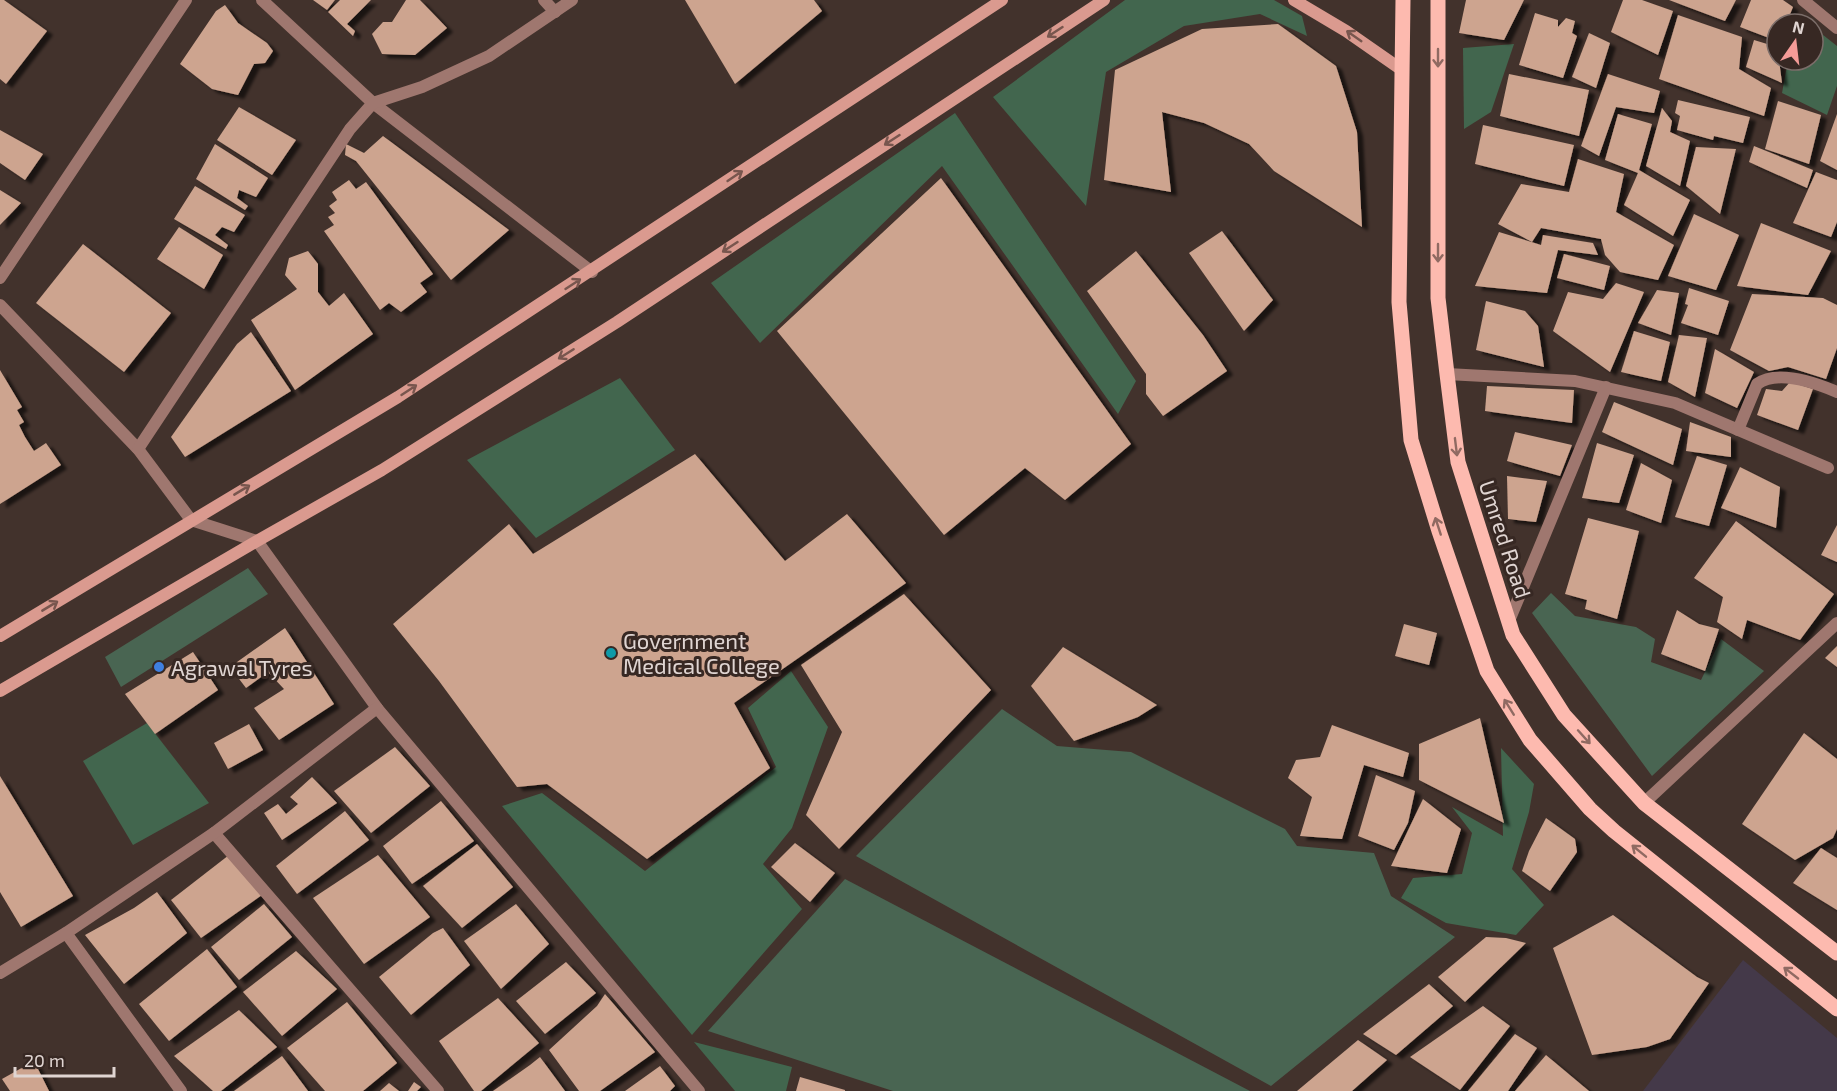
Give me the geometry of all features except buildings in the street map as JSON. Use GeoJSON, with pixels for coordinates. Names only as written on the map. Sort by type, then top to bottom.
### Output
{"type":"FeatureCollection","features":[{"type":"Feature","properties":{"kind":"main road"},"geometry":{"type":"LineString","coordinates":[[0,636],[399,397],[1002,0]]}},
{"type":"Feature","properties":{"kind":"main road"},"geometry":{"type":"LineString","coordinates":[[0,692],[256,541],[382,470],[617,322],[1104,0]]}},
{"type":"Feature","properties":{"kind":"main road"},"geometry":{"type":"LineString","coordinates":[[1294,0],[1346,31],[1402,70]]}},
{"type":"Feature","properties":{"kind":"main road"},"geometry":{"type":"LineString","coordinates":[[1402,0],[1399,302],[1411,440],[1439,531],[1487,671],[1530,740],[1590,809],[1614,831],[1837,1009]]}},
{"type":"Feature","properties":{"kind":"main road","name":"Umred Road"},"geometry":{"type":"LineString","coordinates":[[1438,0],[1438,298],[1458,462],[1513,635],[1564,715],[1644,803],[1837,953]]}},
{"type":"Feature","properties":{"kind":"street"},"geometry":{"type":"LineString","coordinates":[[0,278],[186,0]]}},
{"type":"Feature","properties":{"kind":"street"},"geometry":{"type":"LineString","coordinates":[[262,0],[373,103],[592,272]]}},
{"type":"Feature","properties":{"kind":"street"},"geometry":{"type":"LineString","coordinates":[[544,0],[555,12]]}},
{"type":"Feature","properties":{"kind":"street"},"geometry":{"type":"LineString","coordinates":[[138,449],[350,129],[373,103],[422,87],[489,56],[572,0]]}},
{"type":"Feature","properties":{"kind":"street"},"geometry":{"type":"LineString","coordinates":[[1803,0],[1837,28]]}},
{"type":"Feature","properties":{"kind":"street"},"geometry":{"type":"LineString","coordinates":[[0,305],[138,449],[191,520],[256,541],[377,708],[699,1091]]}},
{"type":"Feature","properties":{"kind":"street"},"geometry":{"type":"LineString","coordinates":[[1447,374],[1575,381],[1675,403],[1828,468]]}},
{"type":"Feature","properties":{"kind":"street"},"geometry":{"type":"LineString","coordinates":[[1738,430],[1757,384],[1764,379],[1792,378],[1837,392]]}},
{"type":"Feature","properties":{"kind":"street"},"geometry":{"type":"LineString","coordinates":[[1509,621],[1606,387]]}},
{"type":"Feature","properties":{"kind":"street"},"geometry":{"type":"LineString","coordinates":[[1644,803],[1837,622]]}},
{"type":"Feature","properties":{"kind":"street"},"geometry":{"type":"LineString","coordinates":[[0,973],[66,933],[214,833],[377,708]]}},
{"type":"Feature","properties":{"kind":"street"},"geometry":{"type":"LineString","coordinates":[[214,833],[438,1091]]}},
{"type":"Feature","properties":{"kind":"street"},"geometry":{"type":"LineString","coordinates":[[66,933],[181,1091]]}},
{"type":"Feature","properties":{"kind":"shaded area"},"geometry":{"type":"Polygon","coordinates":[[[1743,960],[1837,1038],[1837,1091],[1643,1091],[1743,960]]]}},
{"type":"Feature","properties":{"kind":"green space"},"geometry":{"type":"Polygon","coordinates":[[[1125,0],[1274,0],[1302,16],[1307,36],[1260,14],[1184,26],[1106,72],[1086,206],[993,97],[1125,0]]]}},
{"type":"Feature","properties":{"kind":"green space"},"geometry":{"type":"Polygon","coordinates":[[[1825,36],[1837,46],[1837,86],[1827,115],[1782,93],[1786,72],[1825,72],[1825,36]]]}},
{"type":"Feature","properties":{"kind":"green space"},"geometry":{"type":"Polygon","coordinates":[[[1514,44],[1491,112],[1464,129],[1463,48],[1514,44]]]}},
{"type":"Feature","properties":{"kind":"green space"},"geometry":{"type":"Polygon","coordinates":[[[955,113],[1136,381],[1118,414],[942,166],[760,343],[711,283],[955,113]]]}},
{"type":"Feature","properties":{"kind":"green space"},"geometry":{"type":"Polygon","coordinates":[[[620,378],[675,450],[536,538],[467,460],[620,378]]]}},
{"type":"Feature","properties":{"kind":"green space"},"geometry":{"type":"Polygon","coordinates":[[[248,568],[268,594],[121,687],[105,657],[248,568]]]}},
{"type":"Feature","properties":{"kind":"green space"},"geometry":{"type":"Polygon","coordinates":[[[1551,593],[1575,616],[1636,627],[1655,639],[1651,662],[1701,680],[1721,639],[1764,671],[1652,776],[1532,613],[1551,593]]]}},
{"type":"Feature","properties":{"kind":"green space"},"geometry":{"type":"Polygon","coordinates":[[[791,671],[828,727],[792,828],[763,864],[802,909],[692,1035],[502,806],[542,793],[645,871],[776,767],[748,708],[791,671]]]}},
{"type":"Feature","properties":{"kind":"green space"},"geometry":{"type":"Polygon","coordinates":[[[1002,709],[1057,746],[1131,752],[1285,829],[1297,846],[1374,853],[1391,896],[1455,937],[1271,1086],[856,856],[1002,709]]]}},
{"type":"Feature","properties":{"kind":"green space"},"geometry":{"type":"Polygon","coordinates":[[[147,723],[209,803],[133,845],[83,761],[147,723]]]}},
{"type":"Feature","properties":{"kind":"green space"},"geometry":{"type":"Polygon","coordinates":[[[1501,748],[1534,784],[1529,812],[1512,869],[1544,905],[1516,935],[1446,923],[1401,898],[1413,878],[1462,874],[1472,833],[1452,807],[1503,836],[1501,748]]]}},
{"type":"Feature","properties":{"kind":"green space"},"geometry":{"type":"Polygon","coordinates":[[[845,879],[1250,1091],[893,1091],[708,1031],[845,879]]]}},
{"type":"Feature","properties":{"kind":"green space"},"geometry":{"type":"Polygon","coordinates":[[[694,1042],[792,1067],[786,1091],[735,1091],[694,1042]]]}},
{"type":"Feature","properties":{"kind":"place","name":"Government Medical College"},"geometry":{"type":"Point","coordinates":[611,653]}},
{"type":"Feature","properties":{"kind":"place","name":"Agrawal Tyres"},"geometry":{"type":"Point","coordinates":[159,667]}}]}
